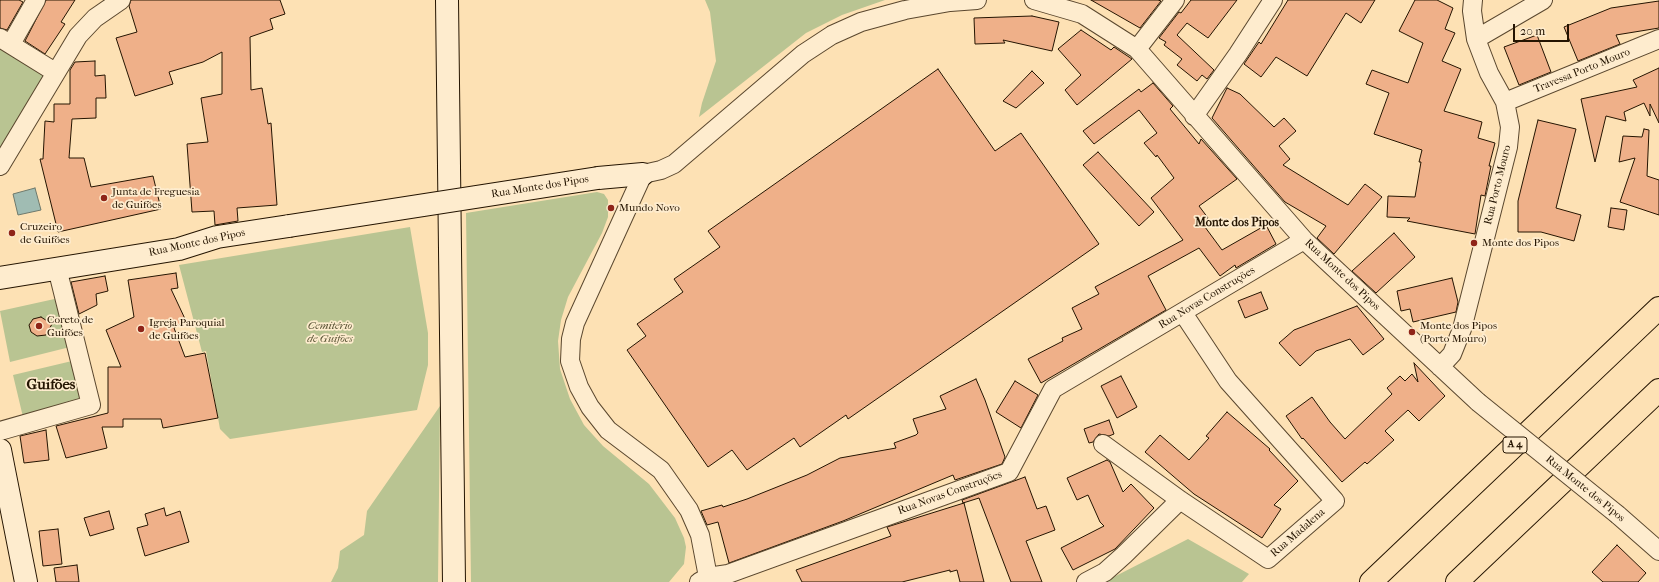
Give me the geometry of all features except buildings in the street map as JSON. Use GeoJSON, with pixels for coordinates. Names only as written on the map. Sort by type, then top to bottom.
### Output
{"type":"FeatureCollection","features":[{"type":"Feature","properties":{"kind":"highway","name":"A 4"},"geometry":{"type":"LineString","coordinates":[[1371,582],[1659,308]]}},
{"type":"Feature","properties":{"kind":"highway"},"geometry":{"type":"LineString","coordinates":[[1457,582],[1659,390]]}},
{"type":"Feature","properties":{"kind":"street"},"geometry":{"type":"LineString","coordinates":[[36,0],[5,41],[55,72]]}},
{"type":"Feature","properties":{"kind":"street"},"geometry":{"type":"LineString","coordinates":[[0,166],[55,72],[78,36],[86,27],[121,0]]}},
{"type":"Feature","properties":{"kind":"street"},"geometry":{"type":"LineString","coordinates":[[447,0],[454,582]]}},
{"type":"Feature","properties":{"kind":"street","name":"Rua Monte dos Pipos"},"geometry":{"type":"LineString","coordinates":[[0,278],[179,249],[217,236],[598,178],[643,174],[661,170],[674,164],[803,54],[832,35],[861,22],[905,10],[950,2],[977,0]]}},
{"type":"Feature","properties":{"kind":"street","name":"Rua Monte dos Pipos"},"geometry":{"type":"LineString","coordinates":[[1034,0],[1082,14],[1137,49],[1304,240],[1478,402],[1618,515],[1659,551]]}},
{"type":"Feature","properties":{"kind":"street"},"geometry":{"type":"LineString","coordinates":[[1137,49],[1175,0]]}},
{"type":"Feature","properties":{"kind":"street"},"geometry":{"type":"LineString","coordinates":[[1194,116],[1238,54],[1273,0]]}},
{"type":"Feature","properties":{"kind":"street","name":"Rua Porto Mouro"},"geometry":{"type":"LineString","coordinates":[[1440,367],[1452,354],[1462,329],[1508,147],[1510,127],[1505,102],[1489,73],[1476,39],[1472,11],[1473,0]]}},
{"type":"Feature","properties":{"kind":"street"},"geometry":{"type":"LineString","coordinates":[[1476,39],[1543,0]]}},
{"type":"Feature","properties":{"kind":"street","name":"Travessa Porto Mouro"},"geometry":{"type":"LineString","coordinates":[[1505,102],[1659,39]]}},
{"type":"Feature","properties":{"kind":"street"},"geometry":{"type":"LineString","coordinates":[[643,174],[575,323],[571,339],[570,361],[579,387],[590,407],[608,430],[660,470],[680,497],[700,535],[703,579]]}},
{"type":"Feature","properties":{"kind":"street","name":"Rua Novas Construções"},"geometry":{"type":"LineString","coordinates":[[703,579],[728,574],[1009,472],[1053,389],[1304,240]]}},
{"type":"Feature","properties":{"kind":"street"},"geometry":{"type":"LineString","coordinates":[[0,431],[90,405],[57,268]]}},
{"type":"Feature","properties":{"kind":"street","name":"Rua Madalena"},"geometry":{"type":"LineString","coordinates":[[1103,444],[1180,500],[1268,559],[1335,501],[1228,381],[1183,313]]}},
{"type":"Feature","properties":{"kind":"street"},"geometry":{"type":"LineString","coordinates":[[0,450],[26,582]]}},
{"type":"Feature","properties":{"kind":"street"},"geometry":{"type":"LineString","coordinates":[[1086,582],[1105,572],[1180,500]]}},
{"type":"Feature","properties":{"kind":"green space"},"geometry":{"type":"Polygon","coordinates":[[[705,0],[885,0],[842,15],[806,33],[699,117],[716,61],[710,12],[705,0]]]}},
{"type":"Feature","properties":{"kind":"green space"},"geometry":{"type":"Polygon","coordinates":[[[0,48],[48,76],[0,154],[0,48]]]}},
{"type":"Feature","properties":{"kind":"green space"},"geometry":{"type":"Polygon","coordinates":[[[597,192],[604,194],[608,200],[608,217],[602,233],[568,297],[561,320],[558,341],[560,369],[570,399],[584,425],[603,446],[649,484],[675,518],[684,538],[686,547],[684,564],[669,582],[471,582],[466,213],[597,192]]]}},
{"type":"Feature","properties":{"kind":"green space","name":"Cemitério de Guifões"},"geometry":{"type":"Polygon","coordinates":[[[410,227],[428,333],[428,365],[417,410],[230,439],[220,429],[206,351],[202,352],[179,265],[410,227]]]}},
{"type":"Feature","properties":{"kind":"green space"},"geometry":{"type":"Polygon","coordinates":[[[59,298],[70,347],[10,362],[0,311],[59,298]]]}},
{"type":"Feature","properties":{"kind":"green space"},"geometry":{"type":"Polygon","coordinates":[[[72,361],[82,402],[23,417],[13,375],[72,361]]]}},
{"type":"Feature","properties":{"kind":"green space"},"geometry":{"type":"Polygon","coordinates":[[[440,406],[438,582],[331,582],[338,568],[340,551],[364,535],[367,511],[440,406]]]}},
{"type":"Feature","properties":{"kind":"green space"},"geometry":{"type":"Polygon","coordinates":[[[1188,539],[1249,574],[1242,582],[1104,582],[1188,539]]]}},
{"type":"Feature","properties":{"kind":"water"},"geometry":{"type":"Polygon","coordinates":[[[35,188],[41,210],[18,215],[13,194],[35,188]]]}},
{"type":"Feature","properties":{"kind":"place","name":"Junta de Freguesia de Guifões"},"geometry":{"type":"Point","coordinates":[104,198]}},
{"type":"Feature","properties":{"kind":"place","name":"Mundo Novo"},"geometry":{"type":"Point","coordinates":[611,208]}},
{"type":"Feature","properties":{"kind":"place","name":"Cruzeiro de Guifões"},"geometry":{"type":"Point","coordinates":[12,233]}},
{"type":"Feature","properties":{"kind":"place","name":"Monte dos Pipos"},"geometry":{"type":"Point","coordinates":[1474,243]}},
{"type":"Feature","properties":{"kind":"place","name":"Coreto de Guifões"},"geometry":{"type":"Point","coordinates":[39,326]}},
{"type":"Feature","properties":{"kind":"place","name":"Igreja Paroquial de Guifões"},"geometry":{"type":"Point","coordinates":[141,329]}},
{"type":"Feature","properties":{"kind":"place","name":"Monte dos Pipos (Porto Mouro)"},"geometry":{"type":"Point","coordinates":[1412,332]}},
{"type":"Feature","properties":{"kind":"district","name":"Monte dos Pipos"},"geometry":{"type":"Point","coordinates":[1237,223]}},
{"type":"Feature","properties":{"kind":"district","name":"Guifões"},"geometry":{"type":"Point","coordinates":[51,385]}}]}
